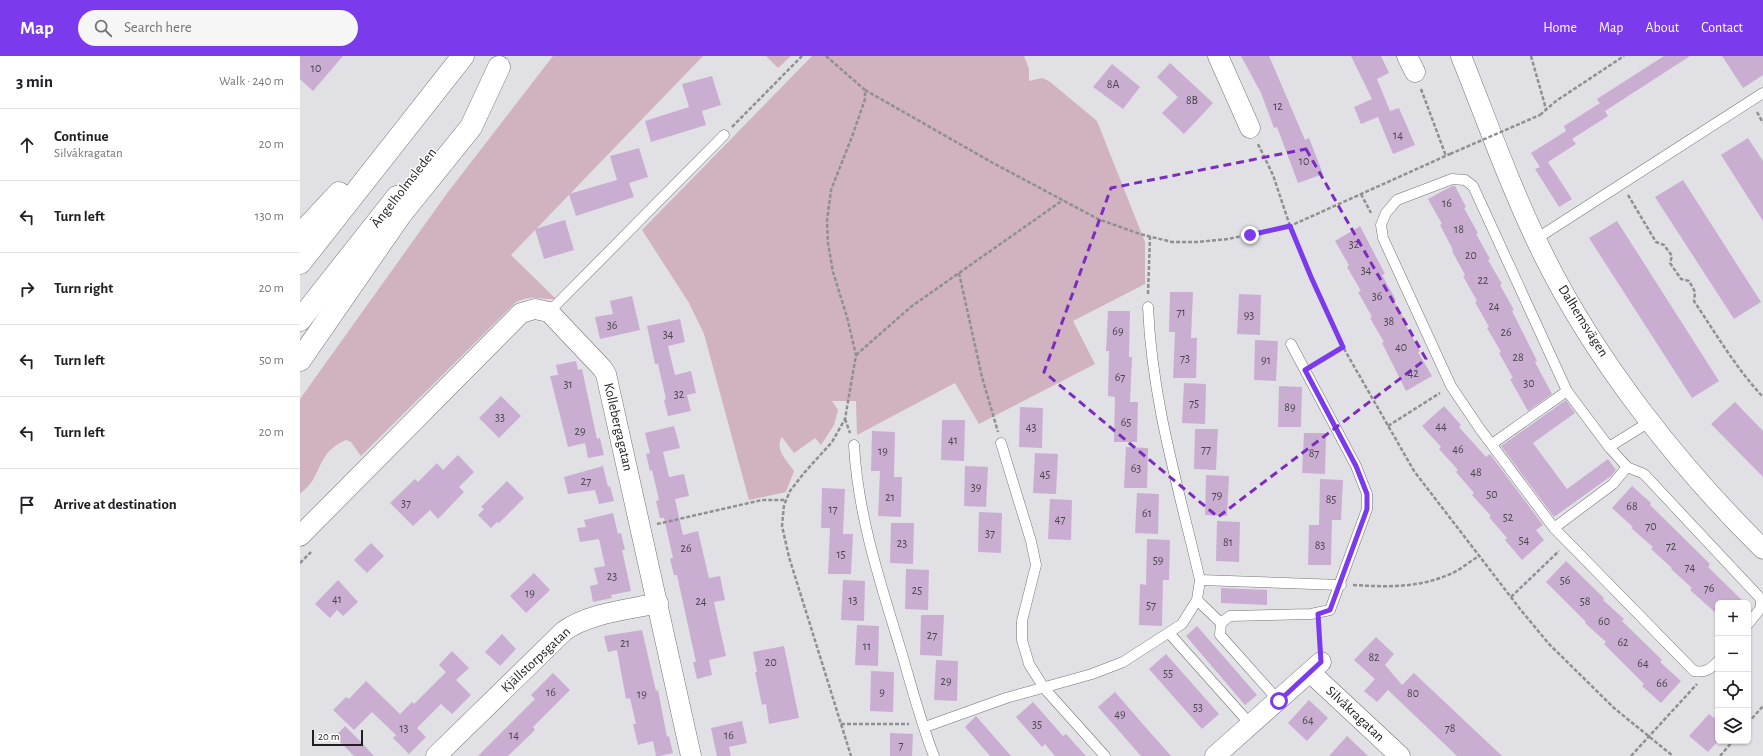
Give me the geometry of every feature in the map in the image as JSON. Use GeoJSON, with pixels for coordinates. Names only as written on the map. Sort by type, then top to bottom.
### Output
{"type":"FeatureCollection","features":[{"type":"Feature","properties":{"kind":"highway"},"geometry":{"type":"LineString","coordinates":[[300,263],[463,56]]}},
{"type":"Feature","properties":{"kind":"highway"},"geometry":{"type":"LineString","coordinates":[[300,360],[401,214],[471,127],[504,61]]}},
{"type":"Feature","properties":{"kind":"highway","name":"Ängelholmsleden"},"geometry":{"type":"LineString","coordinates":[[300,320],[504,61]]}},
{"type":"Feature","properties":{"kind":"highway"},"geometry":{"type":"LineString","coordinates":[[300,235],[333,199],[402,133]]}},
{"type":"Feature","properties":{"kind":"street"},"geometry":{"type":"LineString","coordinates":[[1218,56],[1250,128]]}},
{"type":"Feature","properties":{"kind":"street","name":"Dalhemsvägen"},"geometry":{"type":"LineString","coordinates":[[1461,56],[1536,239],[1591,337],[1651,421],[1705,489],[1763,549]]}},
{"type":"Feature","properties":{"kind":"street"},"geometry":{"type":"LineString","coordinates":[[300,536],[521,314],[535,309],[549,312]]}},
{"type":"Feature","properties":{"kind":"street","name":"Kollebergagatan"},"geometry":{"type":"LineString","coordinates":[[549,312],[606,374],[691,756]]}},
{"type":"Feature","properties":{"kind":"street","name":"Kjällstorpsgatan"},"geometry":{"type":"LineString","coordinates":[[436,756],[564,631],[585,620],[658,603]]}},
{"type":"Feature","properties":{"kind":"street"},"geometry":{"type":"LineString","coordinates":[[1215,756],[1316,667]]}},
{"type":"Feature","properties":{"kind":"street","name":"Silvåkragatan"},"geometry":{"type":"LineString","coordinates":[[1316,667],[1400,756]]}},
{"type":"Feature","properties":{"kind":"lane"},"geometry":{"type":"LineString","coordinates":[[1536,239],[1763,93]]}},
{"type":"Feature","properties":{"kind":"lane"},"geometry":{"type":"LineString","coordinates":[[549,312],[724,135]]}},
{"type":"Feature","properties":{"kind":"lane"},"geometry":{"type":"LineString","coordinates":[[1715,664],[1702,672],[1694,672],[1554,528],[1451,386],[1383,238],[1381,225],[1386,213],[1397,200],[1452,179],[1465,180],[1473,186],[1566,391],[1609,447],[1627,467],[1644,474],[1761,599],[1761,608],[1751,620]]}},
{"type":"Feature","properties":{"kind":"lane"},"geometry":{"type":"LineString","coordinates":[[924,726],[1006,698],[1092,674],[1123,662],[1182,624],[1197,600],[1200,580],[1156,395],[1150,348],[1148,307]]}},
{"type":"Feature","properties":{"kind":"lane"},"geometry":{"type":"LineString","coordinates":[[1279,701],[1220,635],[1221,623],[1230,616],[1318,614],[1330,610],[1341,585],[1367,509],[1367,494],[1356,466],[1291,344]]}},
{"type":"Feature","properties":{"kind":"lane"},"geometry":{"type":"LineString","coordinates":[[1492,444],[1566,391]]}},
{"type":"Feature","properties":{"kind":"lane"},"geometry":{"type":"LineString","coordinates":[[1609,447],[1651,421]]}},
{"type":"Feature","properties":{"kind":"lane"},"geometry":{"type":"LineString","coordinates":[[1001,442],[1032,541],[1036,565],[1022,621],[1022,640],[1029,664],[1044,688],[1105,756]]}},
{"type":"Feature","properties":{"kind":"lane"},"geometry":{"type":"LineString","coordinates":[[854,444],[855,469],[864,526],[934,756]]}},
{"type":"Feature","properties":{"kind":"lane"},"geometry":{"type":"LineString","coordinates":[[1554,528],[1613,484],[1627,467]]}},
{"type":"Feature","properties":{"kind":"lane"},"geometry":{"type":"LineString","coordinates":[[1200,580],[1341,585]]}},
{"type":"Feature","properties":{"kind":"lane"},"geometry":{"type":"LineString","coordinates":[[1197,600],[1221,623]]}},
{"type":"Feature","properties":{"kind":"lane"},"geometry":{"type":"LineString","coordinates":[[1169,633],[1250,725]]}},
{"type":"Feature","properties":{"kind":"path"},"geometry":{"type":"LineString","coordinates":[[724,135],[802,56]]}},
{"type":"Feature","properties":{"kind":"path"},"geometry":{"type":"LineString","coordinates":[[826,56],[865,90],[993,163],[1098,219],[1150,237],[1172,242],[1197,242],[1250,235],[1290,226],[1540,115],[1556,100],[1624,56]]}},
{"type":"Feature","properties":{"kind":"path"},"geometry":{"type":"LineString","coordinates":[[1531,56],[1546,110]]}},
{"type":"Feature","properties":{"kind":"path"},"geometry":{"type":"LineString","coordinates":[[1411,64],[1446,156]]}},
{"type":"Feature","properties":{"kind":"path"},"geometry":{"type":"LineString","coordinates":[[852,756],[789,558],[782,526],[786,500],[804,473],[840,429],[845,418],[856,355],[847,317],[833,272],[828,243],[827,221],[831,190],[865,99],[865,90]]}},
{"type":"Feature","properties":{"kind":"path"},"geometry":{"type":"LineString","coordinates":[[1250,128],[1273,175],[1290,226],[1311,277],[1343,347],[1414,471],[1549,644],[1614,708],[1651,736],[1673,756]]}},
{"type":"Feature","properties":{"kind":"path"},"geometry":{"type":"LineString","coordinates":[[1622,184],[1656,242],[1664,245],[1672,256],[1670,263],[1681,279],[1689,281],[1696,292],[1694,301],[1712,329],[1739,369],[1763,396]]}},
{"type":"Feature","properties":{"kind":"path"},"geometry":{"type":"LineString","coordinates":[[1361,194],[1372,216],[1381,225]]}},
{"type":"Feature","properties":{"kind":"path"},"geometry":{"type":"LineString","coordinates":[[856,355],[912,306],[1063,200]]}},
{"type":"Feature","properties":{"kind":"path"},"geometry":{"type":"LineString","coordinates":[[1148,307],[1150,237]]}},
{"type":"Feature","properties":{"kind":"path"},"geometry":{"type":"LineString","coordinates":[[958,273],[982,377],[1001,442]]}},
{"type":"Feature","properties":{"kind":"path"},"geometry":{"type":"LineString","coordinates":[[1305,370],[1343,347]]}},
{"type":"Feature","properties":{"kind":"path"},"geometry":{"type":"LineString","coordinates":[[1388,426],[1451,386]]}},
{"type":"Feature","properties":{"kind":"path"},"geometry":{"type":"LineString","coordinates":[[641,528],[762,500],[786,500]]}},
{"type":"Feature","properties":{"kind":"path"},"geometry":{"type":"LineString","coordinates":[[1511,597],[1568,542]]}},
{"type":"Feature","properties":{"kind":"path"},"geometry":{"type":"LineString","coordinates":[[1341,585],[1391,587],[1424,583],[1449,575],[1479,556]]}},
{"type":"Feature","properties":{"kind":"path"},"geometry":{"type":"LineString","coordinates":[[1316,667],[1318,614]]}},
{"type":"Feature","properties":{"kind":"path"},"geometry":{"type":"LineString","coordinates":[[1631,756],[1651,736],[1696,685],[1702,672]]}},
{"type":"Feature","properties":{"kind":"path"},"geometry":{"type":"LineString","coordinates":[[1751,720],[1763,706]]}},
{"type":"Feature","properties":{"kind":"path"},"geometry":{"type":"LineString","coordinates":[[842,724],[924,726]]}},
{"type":"Feature","properties":{"kind":"path"},"geometry":{"type":"LineString","coordinates":[[1720,756],[1730,744]]}},
{"type":"Feature","properties":{"kind":"highlighted area"},"geometry":{"type":"Polygon","coordinates":[[[1306,149],[1426,359],[1218,517],[1044,372],[1111,188],[1306,149]]]}},
{"type":"Feature","properties":{"kind":"shaded area"},"geometry":{"type":"Polygon","coordinates":[[[553,56],[703,56],[511,255],[556,299],[528,298],[516,302],[361,456],[351,442],[346,440],[333,447],[322,461],[312,482],[300,494],[300,399],[448,192],[553,56]]]}},
{"type":"Feature","properties":{"kind":"shaded area"},"geometry":{"type":"Polygon","coordinates":[[[766,56],[791,56],[778,68],[766,56]]]}},
{"type":"Feature","properties":{"kind":"shaded area"},"geometry":{"type":"Polygon","coordinates":[[[812,56],[1024,56],[1029,69],[1029,81],[1042,78],[1049,81],[1097,121],[1145,242],[1145,284],[1073,321],[1095,364],[979,424],[955,383],[857,435],[856,401],[832,401],[838,410],[834,425],[821,445],[815,438],[794,453],[782,437],[780,441],[780,450],[794,471],[786,492],[749,500],[704,334],[689,303],[642,230],[812,56]]]}},
{"type":"Feature","properties":{"kind":"building"},"geometry":{"type":"Polygon","coordinates":[[[300,56],[343,56],[313,91],[300,79],[300,56]]]}},
{"type":"Feature","properties":{"kind":"building"},"geometry":{"type":"Polygon","coordinates":[[[1241,56],[1269,56],[1305,140],[1309,138],[1323,174],[1298,183],[1277,127],[1274,128],[1261,93],[1241,56]]]}},
{"type":"Feature","properties":{"kind":"building"},"geometry":{"type":"Polygon","coordinates":[[[1351,56],[1381,56],[1389,73],[1377,79],[1390,111],[1399,108],[1415,145],[1393,154],[1378,117],[1361,124],[1354,107],[1372,99],[1351,56]]]}},
{"type":"Feature","properties":{"kind":"building"},"geometry":{"type":"Polygon","coordinates":[[[1664,56],[1690,56],[1605,111],[1597,99],[1664,56]]]}},
{"type":"Feature","properties":{"kind":"building"},"geometry":{"type":"Polygon","coordinates":[[[1722,56],[1763,56],[1763,75],[1743,88],[1722,56]]]}},
{"type":"Feature","properties":{"kind":"building"},"geometry":{"type":"Polygon","coordinates":[[[1170,63],[1213,103],[1184,134],[1162,113],[1178,97],[1157,77],[1170,63]]]}},
{"type":"Feature","properties":{"kind":"building"},"geometry":{"type":"Polygon","coordinates":[[[1112,64],[1140,87],[1123,109],[1093,87],[1112,64]]]}},
{"type":"Feature","properties":{"kind":"building"},"geometry":{"type":"Polygon","coordinates":[[[712,76],[721,105],[702,111],[706,125],[651,142],[645,121],[689,107],[682,84],[712,76]]]}},
{"type":"Feature","properties":{"kind":"building"},"geometry":{"type":"Polygon","coordinates":[[[1600,103],[1608,116],[1572,139],[1576,144],[1548,162],[1572,199],[1559,207],[1535,169],[1540,167],[1531,153],[1566,131],[1564,126],[1600,103]]]}},
{"type":"Feature","properties":{"kind":"building"},"geometry":{"type":"Polygon","coordinates":[[[1748,138],[1763,161],[1763,221],[1721,155],[1748,138]]]}},
{"type":"Feature","properties":{"kind":"building"},"geometry":{"type":"Polygon","coordinates":[[[639,148],[648,177],[629,183],[634,197],[576,216],[569,194],[617,180],[610,156],[639,148]]]}},
{"type":"Feature","properties":{"kind":"building"},"geometry":{"type":"Polygon","coordinates":[[[1683,180],[1761,302],[1734,319],[1655,197],[1683,180]]]}},
{"type":"Feature","properties":{"kind":"building"},"geometry":{"type":"Polygon","coordinates":[[[1452,186],[1455,186],[1466,207],[1464,208],[1478,233],[1476,234],[1490,259],[1488,260],[1502,284],[1500,285],[1514,310],[1512,311],[1537,361],[1535,362],[1552,394],[1528,411],[1510,379],[1513,378],[1499,353],[1501,352],[1487,328],[1489,327],[1475,302],[1477,301],[1463,276],[1465,275],[1440,225],[1442,224],[1428,199],[1452,186]]]}},
{"type":"Feature","properties":{"kind":"building"},"geometry":{"type":"Polygon","coordinates":[[[565,220],[574,250],[544,259],[535,229],[565,220]]]}},
{"type":"Feature","properties":{"kind":"building"},"geometry":{"type":"Polygon","coordinates":[[[1617,221],[1719,381],[1692,398],[1589,238],[1617,221]]]}},
{"type":"Feature","properties":{"kind":"building"},"geometry":{"type":"Polygon","coordinates":[[[1360,226],[1385,274],[1382,275],[1396,300],[1394,301],[1408,325],[1406,326],[1420,351],[1418,352],[1432,376],[1406,391],[1382,343],[1384,342],[1370,318],[1372,317],[1358,292],[1361,291],[1347,267],[1349,265],[1335,241],[1360,226]]]}},
{"type":"Feature","properties":{"kind":"building"},"geometry":{"type":"Polygon","coordinates":[[[1170,292],[1193,292],[1191,338],[1197,338],[1196,378],[1173,378],[1175,332],[1169,332],[1170,292]]]}},
{"type":"Feature","properties":{"kind":"building"},"geometry":{"type":"Polygon","coordinates":[[[1239,294],[1261,295],[1260,335],[1237,334],[1239,294]]]}},
{"type":"Feature","properties":{"kind":"building"},"geometry":{"type":"Polygon","coordinates":[[[632,296],[640,330],[600,339],[595,317],[613,314],[610,301],[632,296]]]}},
{"type":"Feature","properties":{"kind":"building"},"geometry":{"type":"Polygon","coordinates":[[[1108,311],[1130,311],[1129,357],[1132,357],[1130,402],[1138,402],[1137,442],[1114,442],[1115,397],[1108,396],[1109,351],[1106,351],[1108,311]]]}},
{"type":"Feature","properties":{"kind":"building"},"geometry":{"type":"Polygon","coordinates":[[[680,319],[685,342],[668,346],[675,375],[691,371],[696,393],[687,395],[691,411],[668,416],[664,400],[666,399],[658,364],[655,364],[647,326],[680,319]]]}},
{"type":"Feature","properties":{"kind":"building"},"geometry":{"type":"Polygon","coordinates":[[[1255,340],[1278,341],[1276,381],[1254,380],[1255,340]]]}},
{"type":"Feature","properties":{"kind":"building"},"geometry":{"type":"Polygon","coordinates":[[[576,361],[578,370],[582,369],[597,439],[600,438],[604,455],[588,458],[585,443],[568,447],[550,376],[558,375],[556,365],[576,361]]]}},
{"type":"Feature","properties":{"kind":"building"},"geometry":{"type":"Polygon","coordinates":[[[1184,383],[1206,384],[1205,424],[1182,423],[1184,383]]]}},
{"type":"Feature","properties":{"kind":"building"},"geometry":{"type":"Polygon","coordinates":[[[1279,386],[1302,387],[1301,427],[1278,427],[1279,386]]]}},
{"type":"Feature","properties":{"kind":"building"},"geometry":{"type":"Polygon","coordinates":[[[501,396],[521,416],[499,438],[479,418],[501,396]]]}},
{"type":"Feature","properties":{"kind":"building"},"geometry":{"type":"Polygon","coordinates":[[[1566,400],[1575,413],[1533,443],[1567,489],[1608,459],[1616,470],[1611,476],[1554,517],[1501,446],[1566,400]]]}},
{"type":"Feature","properties":{"kind":"building"},"geometry":{"type":"Polygon","coordinates":[[[1735,402],[1763,431],[1763,477],[1711,424],[1735,402]]]}},
{"type":"Feature","properties":{"kind":"building"},"geometry":{"type":"Polygon","coordinates":[[[1444,406],[1461,425],[1459,427],[1486,457],[1490,454],[1543,525],[1536,530],[1544,540],[1522,560],[1505,540],[1507,538],[1489,517],[1491,516],[1472,495],[1474,493],[1456,472],[1458,470],[1439,449],[1441,447],[1422,426],[1444,406]]]}},
{"type":"Feature","properties":{"kind":"building"},"geometry":{"type":"Polygon","coordinates":[[[1020,407],[1043,408],[1042,448],[1019,447],[1020,407]]]}},
{"type":"Feature","properties":{"kind":"building"},"geometry":{"type":"Polygon","coordinates":[[[942,420],[965,420],[964,461],[941,460],[942,420]]]}},
{"type":"Feature","properties":{"kind":"building"},"geometry":{"type":"Polygon","coordinates":[[[674,426],[680,448],[663,452],[669,477],[684,474],[689,496],[675,499],[683,535],[698,531],[709,578],[720,576],[725,600],[714,602],[726,656],[709,660],[712,675],[697,679],[693,662],[696,662],[677,575],[674,575],[670,559],[673,558],[664,518],[660,518],[656,501],[659,500],[652,470],[650,471],[646,454],[650,453],[645,433],[674,426]]]}},
{"type":"Feature","properties":{"kind":"building"},"geometry":{"type":"Polygon","coordinates":[[[1195,429],[1218,429],[1216,470],[1194,469],[1195,429]]]}},
{"type":"Feature","properties":{"kind":"building"},"geometry":{"type":"Polygon","coordinates":[[[872,431],[895,432],[894,477],[902,477],[901,517],[878,516],[880,471],[871,471],[872,431]]]}},
{"type":"Feature","properties":{"kind":"building"},"geometry":{"type":"Polygon","coordinates":[[[1304,433],[1326,433],[1325,474],[1302,473],[1304,433]]]}},
{"type":"Feature","properties":{"kind":"building"},"geometry":{"type":"Polygon","coordinates":[[[1126,447],[1148,448],[1147,488],[1124,488],[1126,447]]]}},
{"type":"Feature","properties":{"kind":"building"},"geometry":{"type":"Polygon","coordinates":[[[1035,453],[1058,454],[1056,494],[1033,493],[1035,453]]]}},
{"type":"Feature","properties":{"kind":"building"},"geometry":{"type":"Polygon","coordinates":[[[458,455],[474,472],[459,487],[464,492],[438,519],[430,510],[413,526],[390,503],[415,479],[418,482],[437,463],[443,470],[458,455]]]}},
{"type":"Feature","properties":{"kind":"building"},"geometry":{"type":"Polygon","coordinates":[[[603,466],[608,487],[610,486],[614,501],[599,504],[595,490],[568,494],[564,477],[603,466]]]}},
{"type":"Feature","properties":{"kind":"building"},"geometry":{"type":"Polygon","coordinates":[[[965,466],[988,467],[986,507],[964,506],[965,466]]]}},
{"type":"Feature","properties":{"kind":"building"},"geometry":{"type":"Polygon","coordinates":[[[1206,475],[1229,476],[1227,516],[1205,515],[1206,475]]]}},
{"type":"Feature","properties":{"kind":"building"},"geometry":{"type":"Polygon","coordinates":[[[1320,479],[1343,480],[1341,520],[1332,520],[1331,565],[1308,565],[1309,525],[1319,525],[1320,479]]]}},
{"type":"Feature","properties":{"kind":"building"},"geometry":{"type":"Polygon","coordinates":[[[507,481],[524,498],[499,523],[497,522],[491,528],[478,515],[484,509],[481,507],[507,481]]]}},
{"type":"Feature","properties":{"kind":"building"},"geometry":{"type":"Polygon","coordinates":[[[1632,486],[1651,503],[1650,505],[1710,564],[1708,567],[1742,600],[1715,600],[1715,612],[1690,590],[1692,588],[1651,549],[1653,547],[1631,528],[1633,527],[1612,508],[1632,486]]]}},
{"type":"Feature","properties":{"kind":"building"},"geometry":{"type":"Polygon","coordinates":[[[822,488],[845,489],[843,534],[853,534],[851,574],[828,574],[830,528],[821,528],[822,488]]]}},
{"type":"Feature","properties":{"kind":"building"},"geometry":{"type":"Polygon","coordinates":[[[1137,493],[1159,494],[1158,534],[1135,533],[1137,493]]]}},
{"type":"Feature","properties":{"kind":"building"},"geometry":{"type":"Polygon","coordinates":[[[1050,499],[1072,500],[1071,540],[1048,539],[1050,499]]]}},
{"type":"Feature","properties":{"kind":"building"},"geometry":{"type":"Polygon","coordinates":[[[979,512],[1002,513],[1001,553],[978,552],[979,512]]]}},
{"type":"Feature","properties":{"kind":"building"},"geometry":{"type":"Polygon","coordinates":[[[613,513],[618,534],[621,533],[625,550],[622,550],[631,591],[611,595],[612,598],[593,602],[590,586],[598,584],[594,568],[605,566],[599,539],[580,542],[577,528],[586,527],[584,520],[613,513]]]}},
{"type":"Feature","properties":{"kind":"building"},"geometry":{"type":"Polygon","coordinates":[[[1217,521],[1240,522],[1239,562],[1216,561],[1217,521]]]}},
{"type":"Feature","properties":{"kind":"building"},"geometry":{"type":"Polygon","coordinates":[[[891,523],[914,523],[913,564],[890,563],[891,523]]]}},
{"type":"Feature","properties":{"kind":"building"},"geometry":{"type":"Polygon","coordinates":[[[1147,539],[1170,540],[1169,580],[1163,580],[1162,626],[1139,625],[1140,584],[1146,585],[1147,539]]]}},
{"type":"Feature","properties":{"kind":"building"},"geometry":{"type":"Polygon","coordinates":[[[371,543],[384,556],[367,573],[354,560],[371,543]]]}},
{"type":"Feature","properties":{"kind":"building"},"geometry":{"type":"Polygon","coordinates":[[[1566,561],[1604,598],[1603,600],[1624,619],[1622,621],[1662,660],[1660,662],[1681,681],[1661,703],[1642,686],[1644,684],[1604,644],[1606,642],[1585,623],[1586,622],[1546,582],[1566,561]]]}},
{"type":"Feature","properties":{"kind":"building"},"geometry":{"type":"Polygon","coordinates":[[[906,569],[929,570],[928,610],[905,609],[906,569]]]}},
{"type":"Feature","properties":{"kind":"building"},"geometry":{"type":"Polygon","coordinates":[[[534,573],[550,590],[526,613],[510,596],[534,573]]]}},
{"type":"Feature","properties":{"kind":"building"},"geometry":{"type":"Polygon","coordinates":[[[338,580],[358,602],[343,616],[337,610],[330,618],[315,604],[338,580]]]}},
{"type":"Feature","properties":{"kind":"building"},"geometry":{"type":"Polygon","coordinates":[[[843,580],[865,581],[864,621],[841,620],[843,580]]]}},
{"type":"Feature","properties":{"kind":"building"},"geometry":{"type":"Polygon","coordinates":[[[1221,588],[1267,590],[1267,605],[1221,603],[1221,588]]]}},
{"type":"Feature","properties":{"kind":"building"},"geometry":{"type":"Polygon","coordinates":[[[921,615],[944,615],[942,656],[920,655],[921,615]]]}},
{"type":"Feature","properties":{"kind":"building"},"geometry":{"type":"Polygon","coordinates":[[[857,625],[879,626],[878,666],[855,665],[857,625]]]}},
{"type":"Feature","properties":{"kind":"building"},"geometry":{"type":"Polygon","coordinates":[[[1197,626],[1257,695],[1245,705],[1186,636],[1197,626]]]}},
{"type":"Feature","properties":{"kind":"building"},"geometry":{"type":"Polygon","coordinates":[[[642,630],[656,691],[658,690],[667,737],[669,736],[673,753],[660,756],[656,756],[653,741],[638,745],[633,724],[636,724],[630,698],[626,699],[617,650],[608,652],[604,636],[642,630]]]}},
{"type":"Feature","properties":{"kind":"building"},"geometry":{"type":"Polygon","coordinates":[[[502,634],[516,649],[500,666],[485,652],[502,634]]]}},
{"type":"Feature","properties":{"kind":"building"},"geometry":{"type":"Polygon","coordinates":[[[1376,637],[1394,654],[1385,665],[1402,685],[1414,673],[1502,756],[1457,756],[1388,690],[1377,702],[1364,691],[1375,679],[1354,660],[1376,637]]]}},
{"type":"Feature","properties":{"kind":"building"},"geometry":{"type":"Polygon","coordinates":[[[784,646],[799,718],[769,724],[766,704],[762,705],[755,672],[757,672],[753,652],[784,646]]]}},
{"type":"Feature","properties":{"kind":"building"},"geometry":{"type":"Polygon","coordinates":[[[452,651],[469,668],[456,680],[471,695],[452,714],[441,704],[417,728],[426,737],[409,754],[393,738],[396,735],[372,712],[354,730],[333,710],[346,697],[349,699],[366,681],[400,714],[412,702],[414,704],[446,672],[439,665],[452,651]]]}},
{"type":"Feature","properties":{"kind":"building"},"geometry":{"type":"Polygon","coordinates":[[[1166,654],[1219,714],[1202,729],[1149,669],[1166,654]]]}},
{"type":"Feature","properties":{"kind":"building"},"geometry":{"type":"Polygon","coordinates":[[[936,660],[958,661],[957,701],[934,700],[936,660]]]}},
{"type":"Feature","properties":{"kind":"building"},"geometry":{"type":"Polygon","coordinates":[[[871,671],[894,672],[893,712],[870,711],[871,671]]]}},
{"type":"Feature","properties":{"kind":"building"},"geometry":{"type":"Polygon","coordinates":[[[553,673],[570,690],[533,727],[535,730],[508,756],[478,756],[535,699],[531,695],[553,673]]]}},
{"type":"Feature","properties":{"kind":"building"},"geometry":{"type":"Polygon","coordinates":[[[1115,692],[1171,756],[1141,756],[1098,707],[1115,692]]]}},
{"type":"Feature","properties":{"kind":"building"},"geometry":{"type":"Polygon","coordinates":[[[1309,700],[1328,718],[1307,741],[1288,723],[1309,700]]]}},
{"type":"Feature","properties":{"kind":"building"},"geometry":{"type":"Polygon","coordinates":[[[1033,702],[1063,736],[1066,734],[1086,756],[1055,756],[1045,744],[1042,747],[1016,717],[1033,702]]]}},
{"type":"Feature","properties":{"kind":"building"},"geometry":{"type":"Polygon","coordinates":[[[1709,714],[1715,719],[1715,744],[1708,752],[1689,736],[1709,714]]]}},
{"type":"Feature","properties":{"kind":"building"},"geometry":{"type":"Polygon","coordinates":[[[976,716],[1011,756],[990,756],[965,727],[976,716]]]}},
{"type":"Feature","properties":{"kind":"building"},"geometry":{"type":"Polygon","coordinates":[[[742,721],[747,743],[729,747],[731,756],[717,756],[711,728],[742,721]]]}},
{"type":"Feature","properties":{"kind":"building"},"geometry":{"type":"Polygon","coordinates":[[[345,726],[374,756],[354,756],[335,737],[345,726]]]}},
{"type":"Feature","properties":{"kind":"building"},"geometry":{"type":"Polygon","coordinates":[[[890,733],[913,734],[912,756],[890,756],[890,733]]]}},
{"type":"Feature","properties":{"kind":"building"},"geometry":{"type":"Polygon","coordinates":[[[1347,736],[1368,756],[1329,756],[1347,736]]]}},
{"type":"Feature","properties":{"kind":"route"},"geometry":{"type":"LineString","coordinates":[[1250,235],[1290,226],[1311,277],[1343,347],[1305,370],[1364,482],[1367,494],[1367,509],[1341,585],[1330,610],[1318,614],[1321,662],[1311,673],[1279,701]]}}]}
